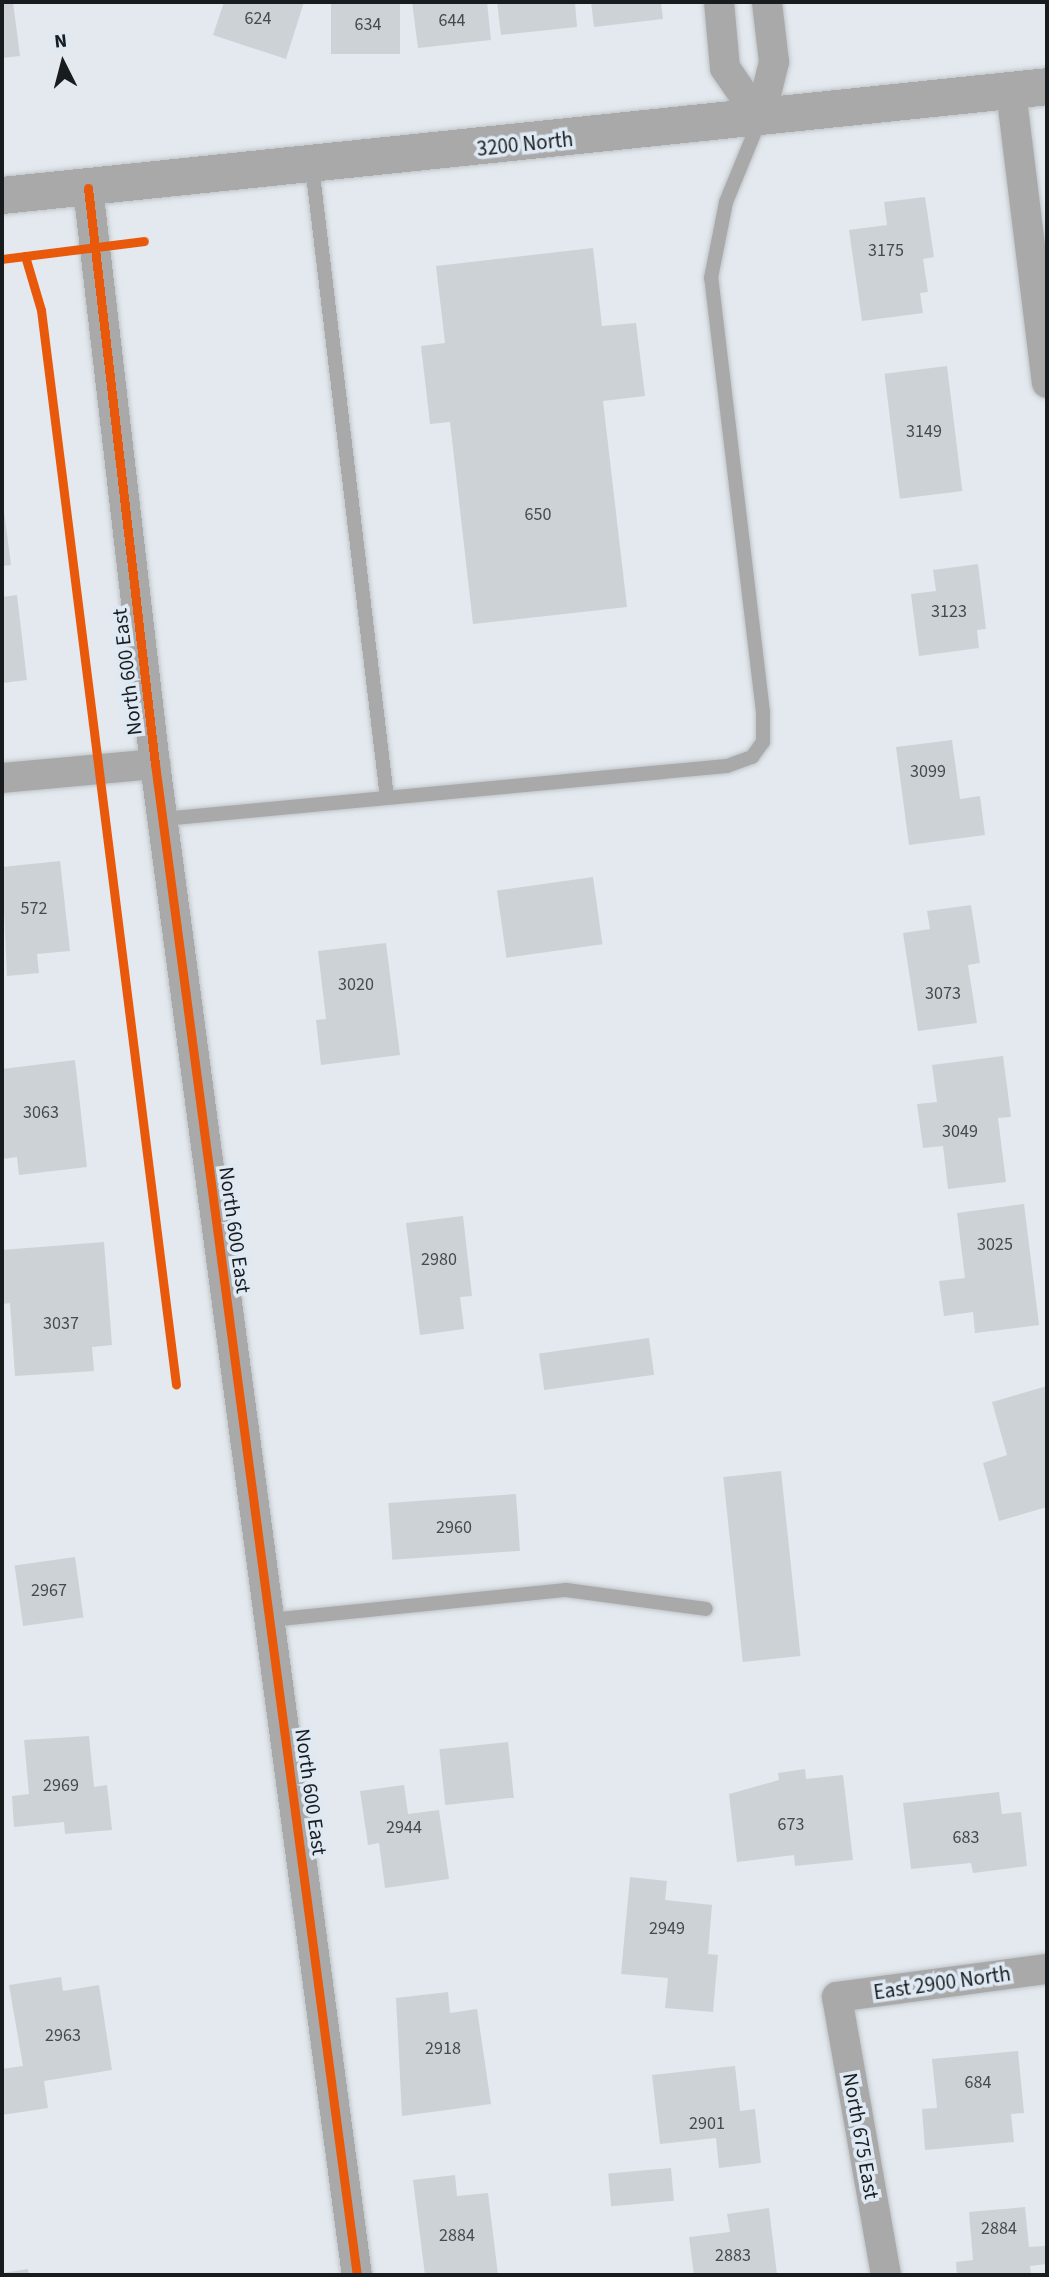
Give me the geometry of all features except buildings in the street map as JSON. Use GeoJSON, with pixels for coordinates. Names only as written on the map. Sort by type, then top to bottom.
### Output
{"type":"FeatureCollection","features":[{"type":"Feature","properties":{"kind":"street"},"geometry":{"type":"LineString","coordinates":[[719,2],[725,68],[760,119]]}},
{"type":"Feature","properties":{"kind":"street"},"geometry":{"type":"LineString","coordinates":[[760,119],[774,62],[767,2]]}},
{"type":"Feature","properties":{"kind":"street","name":"3200 North"},"geometry":{"type":"LineString","coordinates":[[2,195],[312,166],[1047,86]]}},
{"type":"Feature","properties":{"kind":"street"},"geometry":{"type":"LineString","coordinates":[[1011,91],[1047,383]]}},
{"type":"Feature","properties":{"kind":"street","name":"North 600 East"},"geometry":{"type":"LineString","coordinates":[[88,188],[155,764],[358,2275]]}},
{"type":"Feature","properties":{"kind":"street"},"geometry":{"type":"LineString","coordinates":[[2,778],[155,764]]}},
{"type":"Feature","properties":{"kind":"street","name":"East 2900 North"},"geometry":{"type":"LineString","coordinates":[[837,1997],[1047,1969]]}},
{"type":"Feature","properties":{"kind":"street","name":"North 675 East"},"geometry":{"type":"LineString","coordinates":[[837,1997],[886,2275]]}},
{"type":"Feature","properties":{"kind":"lane"},"geometry":{"type":"LineString","coordinates":[[163,819],[727,766],[752,757],[763,742],[711,278],[726,202],[760,119]]}},
{"type":"Feature","properties":{"kind":"lane"},"geometry":{"type":"LineString","coordinates":[[312,166],[387,798]]}},
{"type":"Feature","properties":{"kind":"lane"},"geometry":{"type":"LineString","coordinates":[[270,1620],[566,1590],[706,1609]]}},
{"type":"Feature","properties":{"kind":"cycle path"},"geometry":{"type":"LineString","coordinates":[[88,188],[155,764],[357,2275]]}},
{"type":"Feature","properties":{"kind":"cycle path"},"geometry":{"type":"LineString","coordinates":[[2,259],[144,241]]}},
{"type":"Feature","properties":{"kind":"cycle path"},"geometry":{"type":"LineString","coordinates":[[25,256],[41,310],[176,1385]]}}]}
